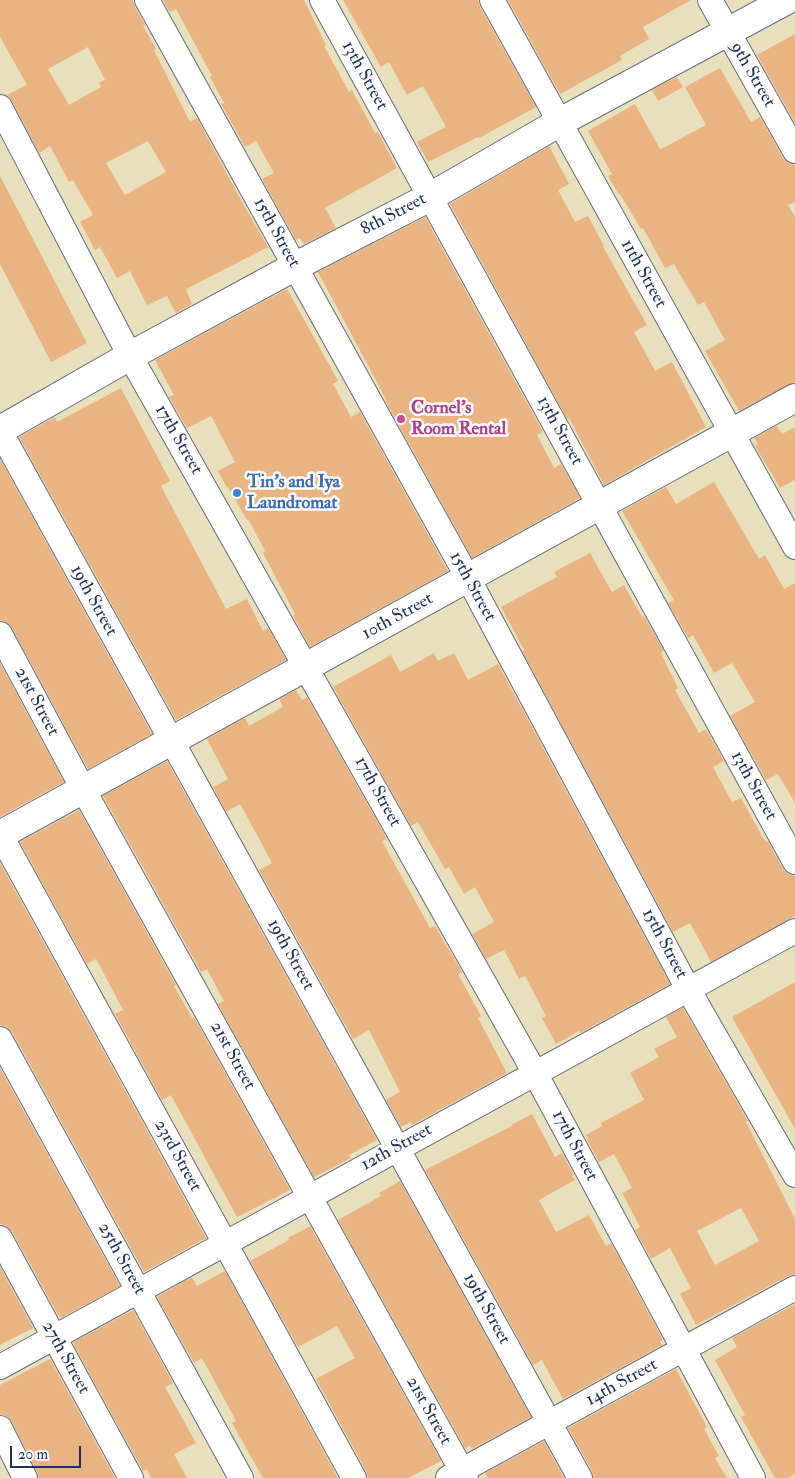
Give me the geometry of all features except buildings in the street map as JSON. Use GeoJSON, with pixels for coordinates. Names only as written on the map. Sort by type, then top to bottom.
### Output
{"type":"FeatureCollection","features":[{"type":"Feature","properties":{"kind":"street","name":"15th Street"},"geometry":{"type":"LineString","coordinates":[[148,0],[294,267],[468,578],[688,989],[795,1175]]}},
{"type":"Feature","properties":{"kind":"street","name":"13th Street"},"geometry":{"type":"LineString","coordinates":[[322,0],[795,862]]}},
{"type":"Feature","properties":{"kind":"street","name":"11th Street"},"geometry":{"type":"LineString","coordinates":[[492,0],[730,433],[795,547]]}},
{"type":"Feature","properties":{"kind":"street","name":"9th Street"},"geometry":{"type":"LineString","coordinates":[[710,0],[795,151]]}},
{"type":"Feature","properties":{"kind":"street","name":"8th Street"},"geometry":{"type":"LineString","coordinates":[[0,431],[130,356],[294,267],[430,197],[560,122],[787,0]]}},
{"type":"Feature","properties":{"kind":"street","name":"17th Street"},"geometry":{"type":"LineString","coordinates":[[0,108],[130,356],[535,1073],[753,1478]]}},
{"type":"Feature","properties":{"kind":"street","name":"10th Street"},"geometry":{"type":"LineString","coordinates":[[0,835],[795,398]]}},
{"type":"Feature","properties":{"kind":"street","name":"19th Street"},"geometry":{"type":"LineString","coordinates":[[0,431],[580,1478]]}},
{"type":"Feature","properties":{"kind":"street","name":"21st Street"},"geometry":{"type":"LineString","coordinates":[[0,634],[83,789],[310,1196],[459,1476]]}},
{"type":"Feature","properties":{"kind":"street","name":"23rd Street"},"geometry":{"type":"LineString","coordinates":[[0,835],[354,1478]]}},
{"type":"Feature","properties":{"kind":"street","name":"12th Street"},"geometry":{"type":"LineString","coordinates":[[0,1367],[795,930]]}},
{"type":"Feature","properties":{"kind":"street","name":"25th Street"},"geometry":{"type":"LineString","coordinates":[[0,1040],[242,1478]]}},
{"type":"Feature","properties":{"kind":"street","name":"27th Street"},"geometry":{"type":"LineString","coordinates":[[0,1238],[131,1478]]}},
{"type":"Feature","properties":{"kind":"street","name":"14th Street"},"geometry":{"type":"LineString","coordinates":[[459,1476],[550,1423],[795,1288]]}},
{"type":"Feature","properties":{"kind":"street"},"geometry":{"type":"LineString","coordinates":[[0,1428],[25,1478]]}},
{"type":"Feature","properties":{"kind":"place","name":"Cornel's Room Rental"},"geometry":{"type":"Point","coordinates":[401,419]}},
{"type":"Feature","properties":{"kind":"place","name":"Tin's and Iya Laundromat"},"geometry":{"type":"Point","coordinates":[237,493]}}]}
